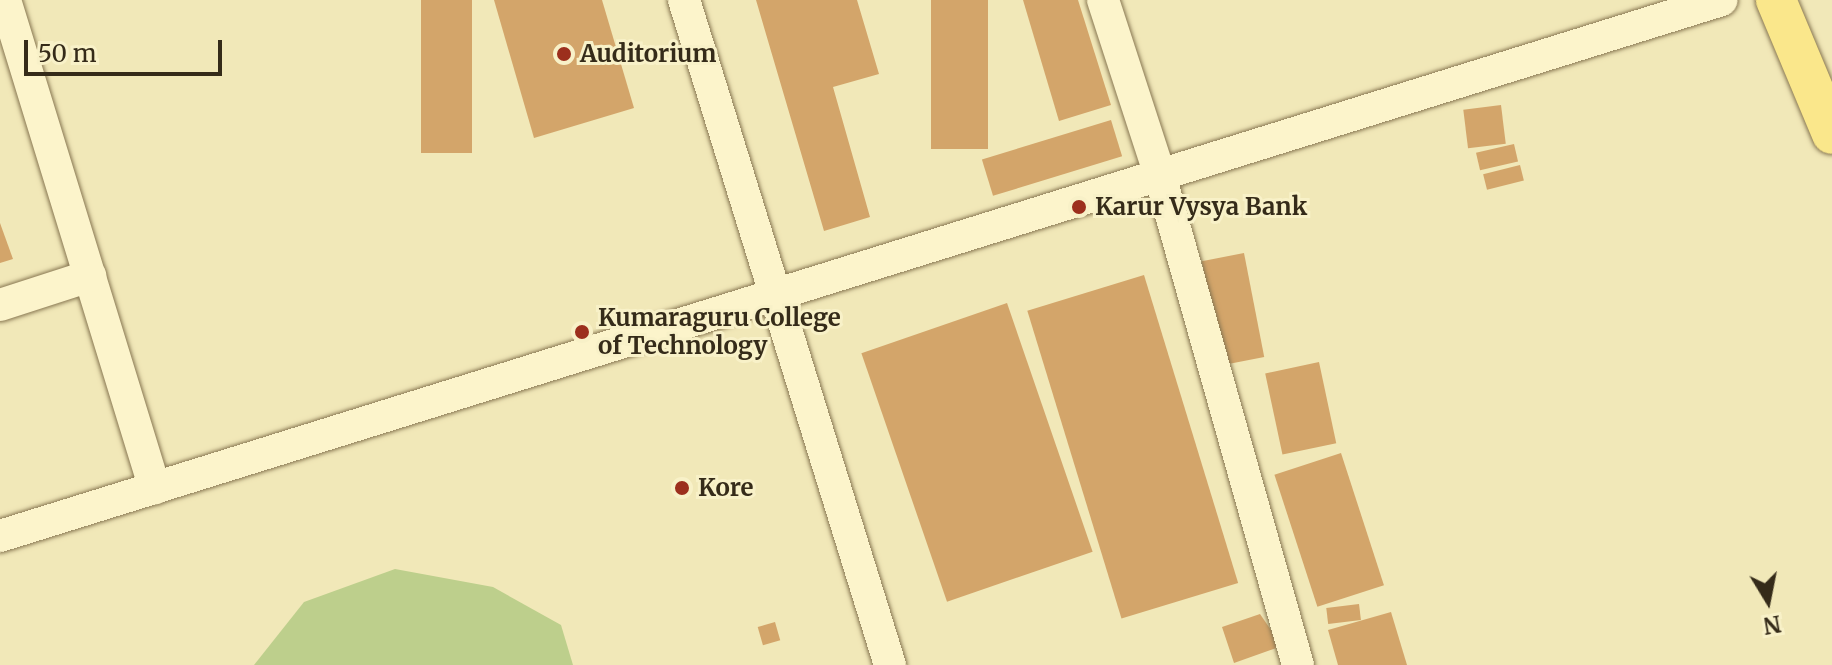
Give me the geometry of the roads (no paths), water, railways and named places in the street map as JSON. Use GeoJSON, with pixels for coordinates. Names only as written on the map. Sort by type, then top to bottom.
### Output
{"type":"FeatureCollection","features":[{"type":"Feature","properties":{"kind":"main road"},"geometry":{"type":"LineString","coordinates":[[1776,0],[1829,119]]}},
{"type":"Feature","properties":{"kind":"street"},"geometry":{"type":"LineString","coordinates":[[5,0],[155,489]]}},
{"type":"Feature","properties":{"kind":"street"},"geometry":{"type":"LineString","coordinates":[[684,0],[890,665]]}},
{"type":"Feature","properties":{"kind":"street"},"geometry":{"type":"LineString","coordinates":[[1103,0],[1161,179],[1298,665]]}},
{"type":"Feature","properties":{"kind":"street"},"geometry":{"type":"LineString","coordinates":[[0,536],[777,300],[1722,0]]}},
{"type":"Feature","properties":{"kind":"street"},"geometry":{"type":"LineString","coordinates":[[0,305],[90,276]]}},
{"type":"Feature","properties":{"kind":"place","name":"Auditorium"},"geometry":{"type":"Point","coordinates":[564,54]}},
{"type":"Feature","properties":{"kind":"place","name":"Karur Vysya Bank"},"geometry":{"type":"Point","coordinates":[1079,207]}},
{"type":"Feature","properties":{"kind":"place","name":"Kumaraguru College of Technology"},"geometry":{"type":"Point","coordinates":[582,332]}},
{"type":"Feature","properties":{"kind":"place","name":"Kore"},"geometry":{"type":"Point","coordinates":[682,488]}}]}
